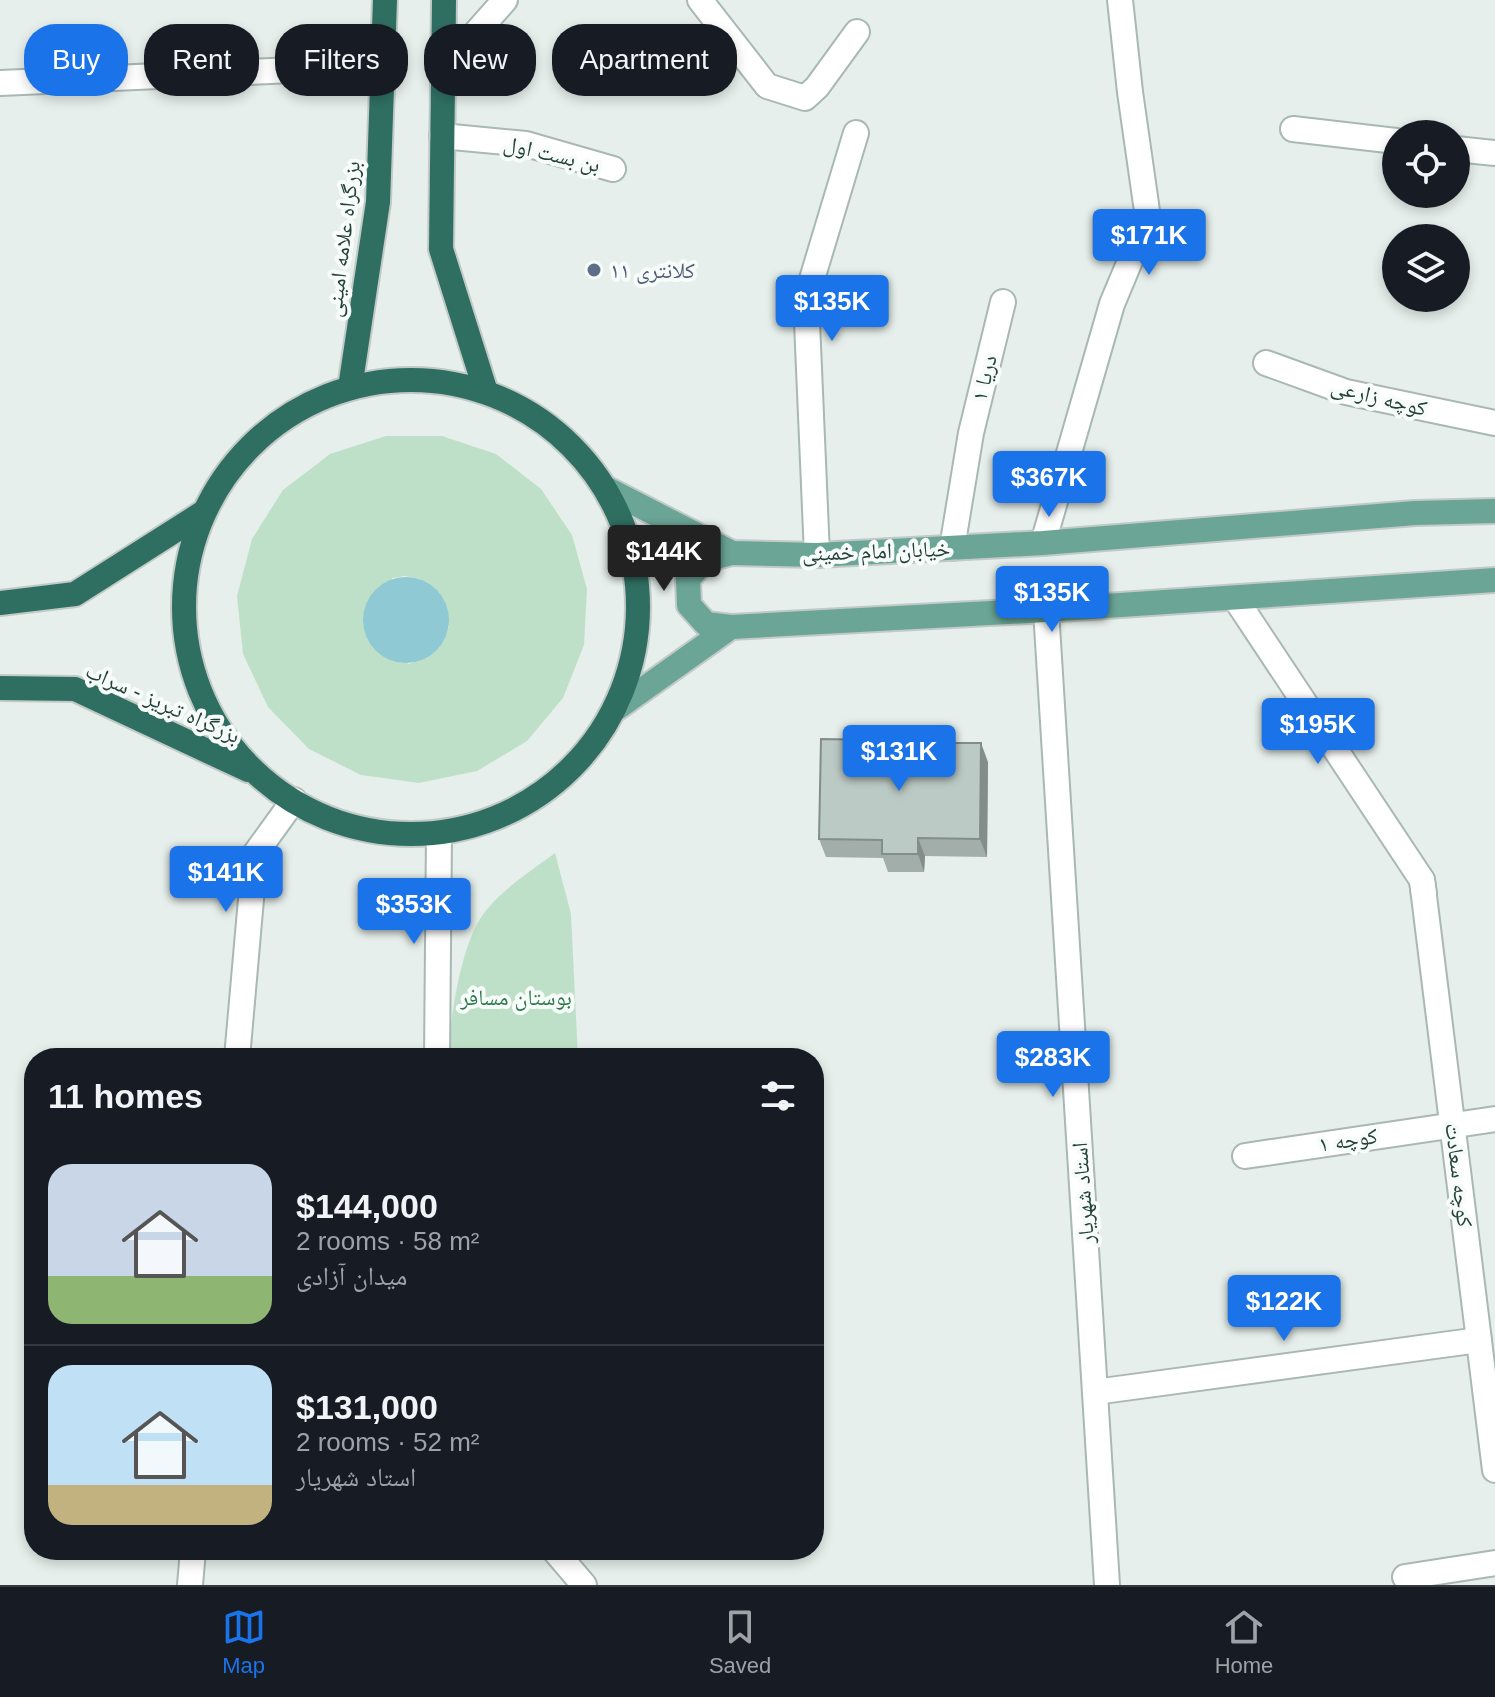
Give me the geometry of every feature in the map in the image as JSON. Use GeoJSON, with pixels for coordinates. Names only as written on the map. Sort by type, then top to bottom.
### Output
{"type":"FeatureCollection","features":[{"type":"Feature","properties":{"kind":"highway","name":"بزرگراه علامه امینی"},"geometry":{"type":"LineString","coordinates":[[384,24],[385,0]]}},
{"type":"Feature","properties":{"kind":"highway"},"geometry":{"type":"LineString","coordinates":[[444,0],[444,24]]}},
{"type":"Feature","properties":{"kind":"highway","name":"بزرگراه علامه امینی"},"geometry":{"type":"LineString","coordinates":[[350,388],[378,202],[382,96]]}},
{"type":"Feature","properties":{"kind":"highway"},"geometry":{"type":"LineString","coordinates":[[443,96],[441,249],[486,392]]}},
{"type":"Feature","properties":{"kind":"highway"},"geometry":{"type":"LineString","coordinates":[[418,379],[486,392],[555,430],[607,489],[636,559],[639,635],[617,708],[573,769],[511,813],[439,834],[372,832],[309,811],[255,773],[224,737],[201,696],[187,651],[183,604],[189,557],[204,512],[240,457],[290,415],[350,388],[418,379]]}},
{"type":"Feature","properties":{"kind":"highway"},"geometry":{"type":"LineString","coordinates":[[0,603],[75,594],[204,512]]}},
{"type":"Feature","properties":{"kind":"highway","name":"بزرگراه تبریز - سراب"},"geometry":{"type":"LineString","coordinates":[[0,688],[75,689],[255,773]]}},
{"type":"Feature","properties":{"kind":"main road","name":"خیابان امام خمینی"},"geometry":{"type":"LineString","coordinates":[[607,489],[732,553],[817,555],[1043,543],[1415,513],[1495,511]]}},
{"type":"Feature","properties":{"kind":"main road"},"geometry":{"type":"LineString","coordinates":[[732,553],[705,560],[688,579],[689,605],[706,624],[731,627],[1046,610],[1495,580]]}},
{"type":"Feature","properties":{"kind":"main road"},"geometry":{"type":"LineString","coordinates":[[617,708],[731,627]]}},
{"type":"Feature","properties":{"kind":"street"},"geometry":{"type":"LineString","coordinates":[[484,24],[505,0]]}},
{"type":"Feature","properties":{"kind":"street"},"geometry":{"type":"LineString","coordinates":[[1043,543],[1112,304],[1148,218],[1120,0]]}},
{"type":"Feature","properties":{"kind":"street"},"geometry":{"type":"LineString","coordinates":[[705,2],[767,86],[805,98],[817,87],[857,32]]}},
{"type":"Feature","properties":{"kind":"street"},"geometry":{"type":"LineString","coordinates":[[0,83],[275,71]]}},
{"type":"Feature","properties":{"kind":"street"},"geometry":{"type":"LineString","coordinates":[[1293,129],[1382,139]]}},
{"type":"Feature","properties":{"kind":"street"},"geometry":{"type":"LineString","coordinates":[[817,555],[806,299],[856,133]]}},
{"type":"Feature","properties":{"kind":"street","name":"بن بست اول"},"geometry":{"type":"LineString","coordinates":[[442,136],[526,144],[613,169]]}},
{"type":"Feature","properties":{"kind":"street"},"geometry":{"type":"LineString","coordinates":[[1470,150],[1495,153]]}},
{"type":"Feature","properties":{"kind":"street","name":"دریا ۱"},"geometry":{"type":"LineString","coordinates":[[952,548],[971,433],[1003,302]]}},
{"type":"Feature","properties":{"kind":"street","name":"کوچه زارعی"},"geometry":{"type":"LineString","coordinates":[[1266,363],[1346,392],[1495,423]]}},
{"type":"Feature","properties":{"kind":"street","name":"کوچه سعادت"},"geometry":{"type":"LineString","coordinates":[[1235,598],[1422,880],[1428,925]]}},
{"type":"Feature","properties":{"kind":"street","name":"استاد شهریار"},"geometry":{"type":"LineString","coordinates":[[1046,610],[1107,1585]]}},
{"type":"Feature","properties":{"kind":"street"},"geometry":{"type":"LineString","coordinates":[[238,1048],[255,854],[294,800]]}},
{"type":"Feature","properties":{"kind":"street"},"geometry":{"type":"LineString","coordinates":[[437,1048],[439,834]]}},
{"type":"Feature","properties":{"kind":"street","name":"کوچه سعادت"},"geometry":{"type":"LineString","coordinates":[[1422,880],[1495,1470]]}},
{"type":"Feature","properties":{"kind":"street","name":"کوچه ۱"},"geometry":{"type":"LineString","coordinates":[[1245,1156],[1495,1119]]}},
{"type":"Feature","properties":{"kind":"street"},"geometry":{"type":"LineString","coordinates":[[1095,1392],[1479,1340]]}},
{"type":"Feature","properties":{"kind":"street"},"geometry":{"type":"LineString","coordinates":[[190,1585],[192,1560]]}},
{"type":"Feature","properties":{"kind":"street"},"geometry":{"type":"LineString","coordinates":[[563,1560],[584,1585]]}},
{"type":"Feature","properties":{"kind":"street"},"geometry":{"type":"LineString","coordinates":[[1405,1577],[1495,1563]]}},
{"type":"Feature","properties":{"kind":"green space"},"geometry":{"type":"Polygon","coordinates":[[[386,436],[442,436],[496,454],[541,489],[572,535],[587,589],[584,645],[563,698],[527,741],[477,771],[419,783],[361,775],[309,749],[268,707],[243,654],[237,596],[252,539],[283,490],[330,454],[386,436]],[[405,576],[392,578],[408,664],[434,651],[449,626],[420,579],[405,576]]]}},
{"type":"Feature","properties":{"kind":"green space","name":"بوستان مسافر"},"geometry":{"type":"Polygon","coordinates":[[[555,853],[571,914],[578,1048],[449,1048],[462,967],[473,933],[487,909],[555,853]]]}},
{"type":"Feature","properties":{"kind":"water"},"geometry":{"type":"Polygon","coordinates":[[[398,577],[414,577],[437,589],[446,603],[449,620],[446,637],[437,651],[414,663],[398,663],[382,656],[370,644],[363,628],[363,612],[370,596],[382,584],[398,577]]]}},
{"type":"Feature","properties":{"kind":"building"},"geometry":{"type":"Polygon","coordinates":[[[821,739],[888,740],[888,756],[912,757],[913,743],[981,743],[980,839],[918,838],[918,854],[882,854],[882,840],[819,839],[821,739]]]}},
{"type":"Feature","properties":{"kind":"place","name":"کلانتری ۱۱"},"geometry":{"type":"Point","coordinates":[594,270]}}]}
